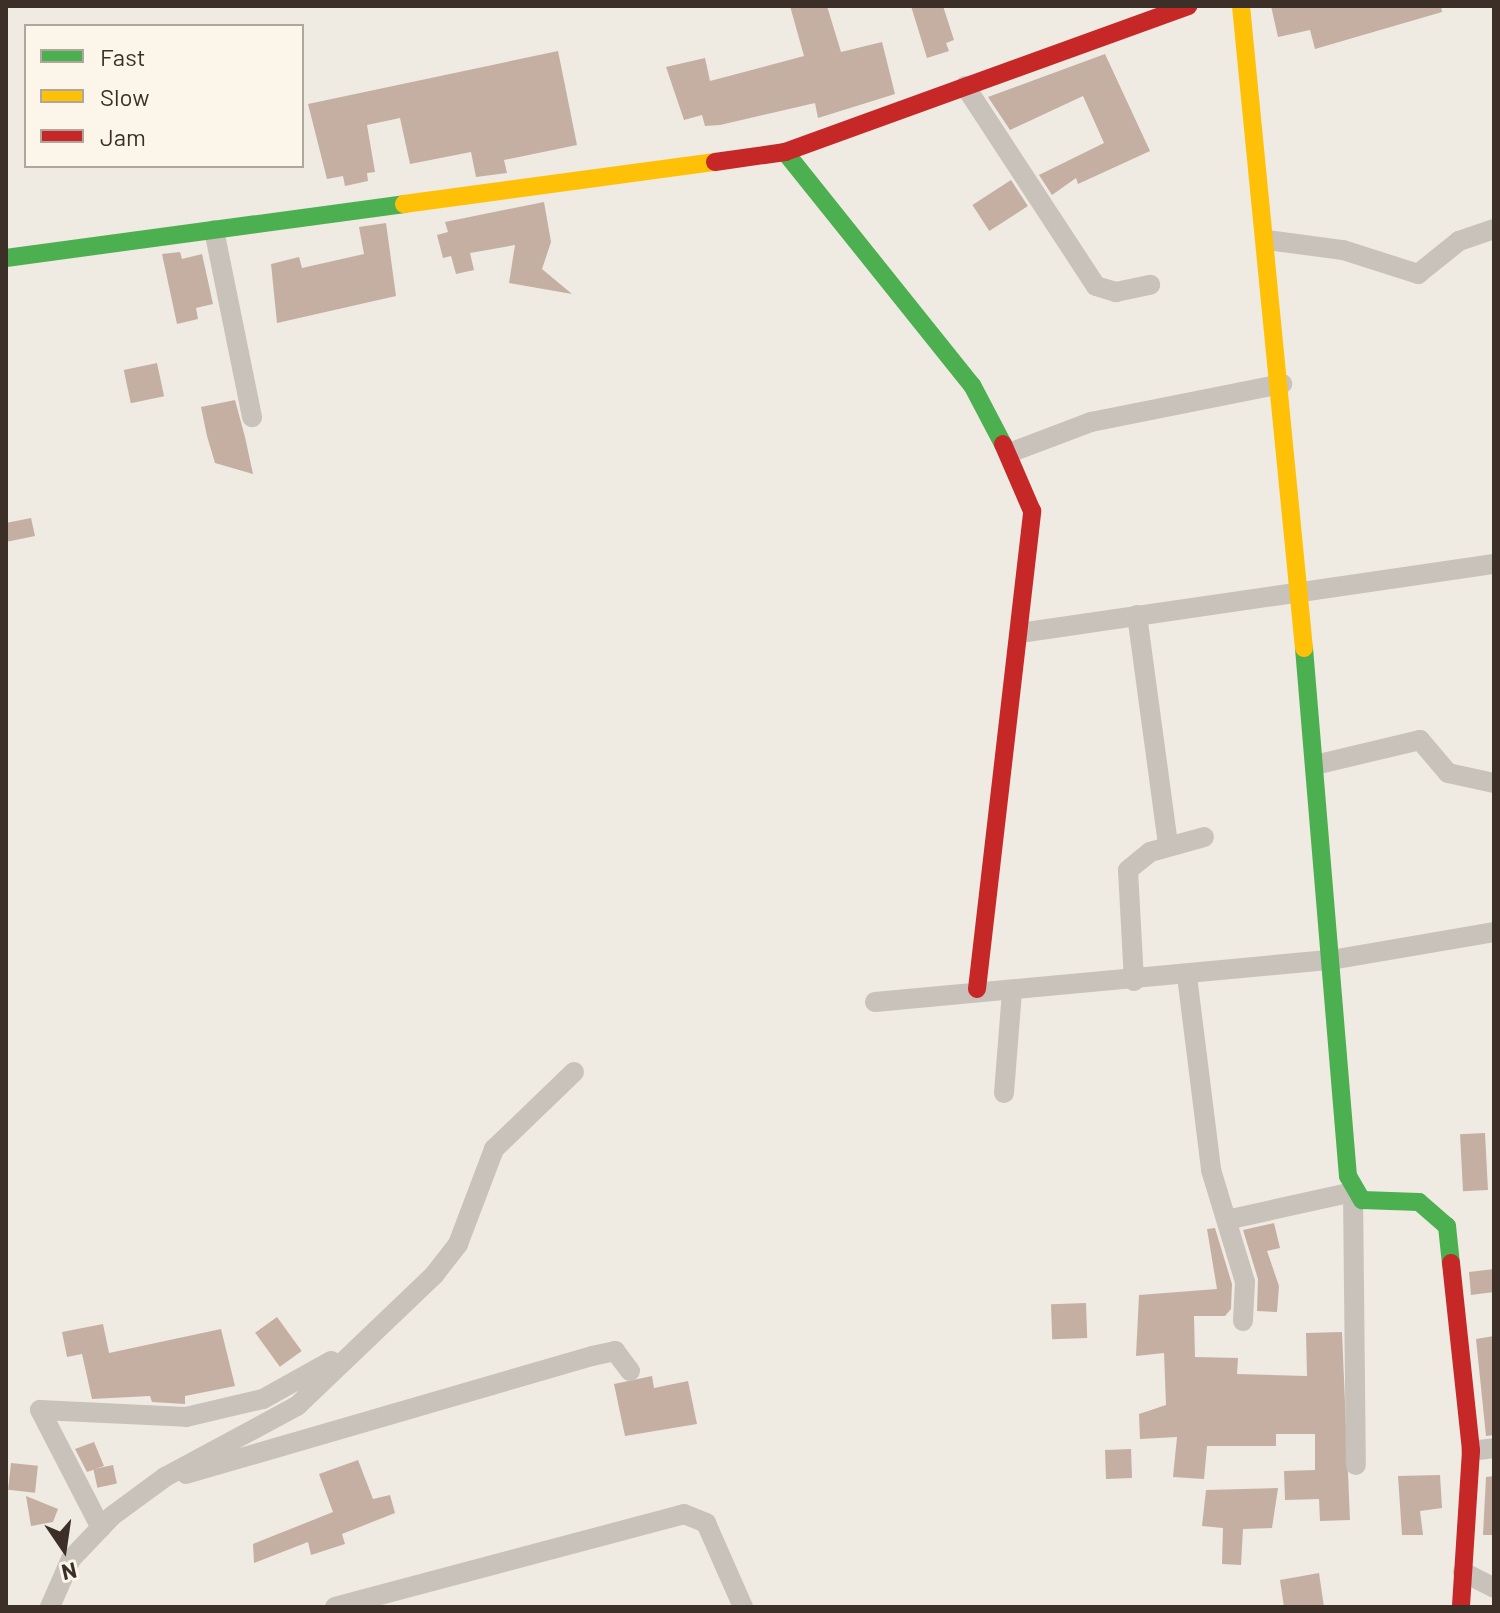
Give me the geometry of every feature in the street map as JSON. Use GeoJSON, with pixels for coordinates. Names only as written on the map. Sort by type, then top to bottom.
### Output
{"type":"FeatureCollection","features":[{"type":"Feature","properties":{"kind":"street"},"geometry":{"type":"LineString","coordinates":[[6,258],[785,152],[1188,6]]}},
{"type":"Feature","properties":{"kind":"street"},"geometry":{"type":"LineString","coordinates":[[1241,6],[1282,384],[1353,1192],[1356,1465]]}},
{"type":"Feature","properties":{"kind":"street"},"geometry":{"type":"LineString","coordinates":[[965,86],[1096,286],[1116,292],[1150,285]]}},
{"type":"Feature","properties":{"kind":"street"},"geometry":{"type":"LineString","coordinates":[[785,152],[972,385],[1009,453],[1032,511],[977,989]]}},
{"type":"Feature","properties":{"kind":"street"},"geometry":{"type":"LineString","coordinates":[[1267,240],[1343,250],[1418,274],[1459,241],[1494,229]]}},
{"type":"Feature","properties":{"kind":"street"},"geometry":{"type":"LineString","coordinates":[[214,230],[252,417]]}},
{"type":"Feature","properties":{"kind":"street"},"geometry":{"type":"LineString","coordinates":[[1009,453],[1091,422],[1282,384]]}},
{"type":"Feature","properties":{"kind":"street"},"geometry":{"type":"LineString","coordinates":[[1020,633],[1299,588],[1494,564]]}},
{"type":"Feature","properties":{"kind":"street"},"geometry":{"type":"LineString","coordinates":[[1137,615],[1168,844]]}},
{"type":"Feature","properties":{"kind":"street"},"geometry":{"type":"LineString","coordinates":[[1315,765],[1420,740],[1448,773],[1494,783]]}},
{"type":"Feature","properties":{"kind":"street"},"geometry":{"type":"LineString","coordinates":[[1134,981],[1128,870],[1168,844],[1204,837]]}},
{"type":"Feature","properties":{"kind":"street"},"geometry":{"type":"LineString","coordinates":[[875,1002],[977,989],[1012,991],[1331,960],[1494,932]]}},
{"type":"Feature","properties":{"kind":"street"},"geometry":{"type":"LineString","coordinates":[[1187,976],[1211,1170],[1231,1219],[1245,1282],[1243,1321]]}},
{"type":"Feature","properties":{"kind":"street"},"geometry":{"type":"LineString","coordinates":[[1004,1093],[1012,991]]}},
{"type":"Feature","properties":{"kind":"street"},"geometry":{"type":"LineString","coordinates":[[50,1607],[71,1559],[101,1528],[165,1477],[297,1406],[354,1346],[450,1257],[494,1149],[574,1072]]}},
{"type":"Feature","properties":{"kind":"street"},"geometry":{"type":"LineString","coordinates":[[1231,1219],[1353,1192],[1377,1202],[1419,1202],[1442,1215],[1471,1451],[1461,1607]]}},
{"type":"Feature","properties":{"kind":"street"},"geometry":{"type":"LineString","coordinates":[[101,1528],[40,1410],[164,1419],[201,1414],[263,1399],[354,1346]]}},
{"type":"Feature","properties":{"kind":"street"},"geometry":{"type":"LineString","coordinates":[[165,1477],[615,1351],[630,1371]]}},
{"type":"Feature","properties":{"kind":"street"},"geometry":{"type":"LineString","coordinates":[[1471,1451],[1494,1448]]}},
{"type":"Feature","properties":{"kind":"street"},"geometry":{"type":"LineString","coordinates":[[335,1607],[684,1514],[706,1523],[743,1607]]}},
{"type":"Feature","properties":{"kind":"street"},"geometry":{"type":"LineString","coordinates":[[1463,1572],[1494,1588]]}},
{"type":"Feature","properties":{"kind":"building"},"geometry":{"type":"Polygon","coordinates":[[[790,6],[827,6],[841,52],[882,42],[895,94],[818,118],[815,103],[720,125],[705,126],[702,115],[684,120],[666,67],[705,58],[710,81],[804,56],[790,6]]]}},
{"type":"Feature","properties":{"kind":"building"},"geometry":{"type":"Polygon","coordinates":[[[911,6],[943,6],[954,40],[946,43],[949,51],[927,58],[911,6]]]}},
{"type":"Feature","properties":{"kind":"building"},"geometry":{"type":"Polygon","coordinates":[[[1271,6],[1441,6],[1442,12],[1315,49],[1310,30],[1278,37],[1271,6]]]}},
{"type":"Feature","properties":{"kind":"building"},"geometry":{"type":"Polygon","coordinates":[[[558,51],[577,145],[504,160],[507,173],[476,177],[471,152],[410,164],[400,118],[367,125],[375,172],[367,173],[368,181],[345,186],[343,176],[327,179],[308,104],[558,51]]]}},
{"type":"Feature","properties":{"kind":"building"},"geometry":{"type":"Polygon","coordinates":[[[1105,54],[1150,151],[1078,184],[1076,178],[1052,195],[1039,175],[1104,143],[1083,96],[1010,130],[988,97],[1105,54]]]}},
{"type":"Feature","properties":{"kind":"building"},"geometry":{"type":"Polygon","coordinates":[[[1011,180],[1028,206],[989,231],[972,205],[1011,180]]]}},
{"type":"Feature","properties":{"kind":"building"},"geometry":{"type":"Polygon","coordinates":[[[544,202],[551,242],[542,269],[572,294],[509,283],[515,245],[470,253],[474,270],[456,274],[451,256],[443,258],[437,235],[448,232],[445,222],[544,202]]]}},
{"type":"Feature","properties":{"kind":"building"},"geometry":{"type":"Polygon","coordinates":[[[386,223],[396,296],[277,323],[271,264],[299,257],[302,268],[364,254],[359,227],[386,223]]]}},
{"type":"Feature","properties":{"kind":"building"},"geometry":{"type":"Polygon","coordinates":[[[180,252],[182,259],[202,254],[213,304],[196,308],[198,319],[177,324],[162,254],[180,252]]]}},
{"type":"Feature","properties":{"kind":"building"},"geometry":{"type":"Polygon","coordinates":[[[157,363],[164,396],[131,403],[124,370],[157,363]]]}},
{"type":"Feature","properties":{"kind":"building"},"geometry":{"type":"Polygon","coordinates":[[[235,400],[253,474],[215,463],[207,436],[201,407],[235,400]]]}},
{"type":"Feature","properties":{"kind":"building"},"geometry":{"type":"Polygon","coordinates":[[[31,518],[35,536],[6,542],[6,523],[31,518]]]}},
{"type":"Feature","properties":{"kind":"building"},"geometry":{"type":"Polygon","coordinates":[[[1485,1133],[1488,1190],[1463,1191],[1460,1134],[1485,1133]]]}},
{"type":"Feature","properties":{"kind":"building"},"geometry":{"type":"Polygon","coordinates":[[[1274,1223],[1280,1248],[1267,1251],[1279,1286],[1277,1312],[1257,1311],[1258,1279],[1243,1230],[1274,1223]]]}},
{"type":"Feature","properties":{"kind":"building"},"geometry":{"type":"Polygon","coordinates":[[[1215,1228],[1232,1284],[1231,1309],[1225,1316],[1194,1316],[1195,1357],[1238,1358],[1237,1374],[1307,1376],[1306,1333],[1342,1332],[1350,1520],[1320,1521],[1319,1499],[1285,1500],[1284,1471],[1315,1470],[1315,1434],[1276,1434],[1276,1446],[1207,1446],[1204,1479],[1173,1477],[1177,1437],[1140,1439],[1139,1414],[1166,1405],[1164,1353],[1136,1356],[1139,1295],[1217,1289],[1207,1229],[1215,1228]]]}},
{"type":"Feature","properties":{"kind":"building"},"geometry":{"type":"Polygon","coordinates":[[[1494,1269],[1494,1292],[1471,1295],[1469,1272],[1494,1269]]]}},
{"type":"Feature","properties":{"kind":"building"},"geometry":{"type":"Polygon","coordinates":[[[1086,1303],[1087,1338],[1052,1339],[1051,1304],[1086,1303]]]}},
{"type":"Feature","properties":{"kind":"building"},"geometry":{"type":"Polygon","coordinates":[[[277,1317],[302,1351],[280,1367],[255,1333],[277,1317]]]}},
{"type":"Feature","properties":{"kind":"building"},"geometry":{"type":"Polygon","coordinates":[[[103,1324],[109,1353],[221,1329],[235,1386],[185,1396],[185,1404],[152,1402],[150,1396],[92,1399],[82,1354],[67,1357],[62,1332],[103,1324]]]}},
{"type":"Feature","properties":{"kind":"building"},"geometry":{"type":"Polygon","coordinates":[[[1494,1336],[1494,1435],[1486,1436],[1476,1339],[1494,1336]]]}},
{"type":"Feature","properties":{"kind":"building"},"geometry":{"type":"Polygon","coordinates":[[[652,1376],[654,1388],[688,1381],[697,1424],[625,1436],[614,1384],[652,1376]]]}},
{"type":"Feature","properties":{"kind":"building"},"geometry":{"type":"Polygon","coordinates":[[[94,1442],[104,1466],[87,1472],[75,1449],[94,1442]]]}},
{"type":"Feature","properties":{"kind":"building"},"geometry":{"type":"Polygon","coordinates":[[[1131,1449],[1132,1478],[1106,1479],[1105,1450],[1131,1449]]]}},
{"type":"Feature","properties":{"kind":"building"},"geometry":{"type":"Polygon","coordinates":[[[358,1460],[373,1499],[390,1495],[395,1513],[342,1534],[345,1544],[311,1555],[308,1542],[254,1563],[253,1544],[333,1512],[319,1474],[358,1460]]]}},
{"type":"Feature","properties":{"kind":"building"},"geometry":{"type":"Polygon","coordinates":[[[11,1463],[38,1466],[35,1493],[8,1490],[11,1463]]]}},
{"type":"Feature","properties":{"kind":"building"},"geometry":{"type":"Polygon","coordinates":[[[113,1465],[117,1484],[97,1488],[93,1469],[113,1465]]]}},
{"type":"Feature","properties":{"kind":"building"},"geometry":{"type":"Polygon","coordinates":[[[1440,1475],[1442,1508],[1420,1511],[1423,1535],[1402,1535],[1398,1476],[1440,1475]]]}},
{"type":"Feature","properties":{"kind":"building"},"geometry":{"type":"Polygon","coordinates":[[[1494,1476],[1494,1535],[1483,1535],[1486,1477],[1494,1476]]]}},
{"type":"Feature","properties":{"kind":"building"},"geometry":{"type":"Polygon","coordinates":[[[1278,1488],[1272,1528],[1243,1529],[1241,1565],[1222,1564],[1223,1528],[1202,1526],[1206,1490],[1278,1488]]]}},
{"type":"Feature","properties":{"kind":"building"},"geometry":{"type":"Polygon","coordinates":[[[26,1496],[58,1509],[53,1522],[31,1526],[26,1496]]]}},
{"type":"Feature","properties":{"kind":"building"},"geometry":{"type":"Polygon","coordinates":[[[1319,1573],[1324,1607],[1284,1607],[1280,1580],[1319,1573]]]}},
{"type":"Feature","properties":{"kind":"traffic: fast"},"geometry":{"type":"LineString","coordinates":[[785,152],[972,385],[1003,444]]}},
{"type":"Feature","properties":{"kind":"traffic: fast"},"geometry":{"type":"LineString","coordinates":[[6,258],[404,204]]}},
{"type":"Feature","properties":{"kind":"traffic: fast"},"geometry":{"type":"LineString","coordinates":[[1304,648],[1348,1176],[1362,1200],[1419,1202],[1447,1226],[1451,1263]]}},
{"type":"Feature","properties":{"kind":"traffic: slow"},"geometry":{"type":"LineString","coordinates":[[1241,6],[1304,648]]}},
{"type":"Feature","properties":{"kind":"traffic: slow"},"geometry":{"type":"LineString","coordinates":[[404,204],[715,162]]}},
{"type":"Feature","properties":{"kind":"traffic: jam"},"geometry":{"type":"LineString","coordinates":[[715,162],[785,152],[1188,6]]}},
{"type":"Feature","properties":{"kind":"traffic: jam"},"geometry":{"type":"LineString","coordinates":[[977,989],[1032,511],[1003,444]]}},
{"type":"Feature","properties":{"kind":"traffic: jam"},"geometry":{"type":"LineString","coordinates":[[1451,1263],[1471,1451],[1461,1607]]}}]}
